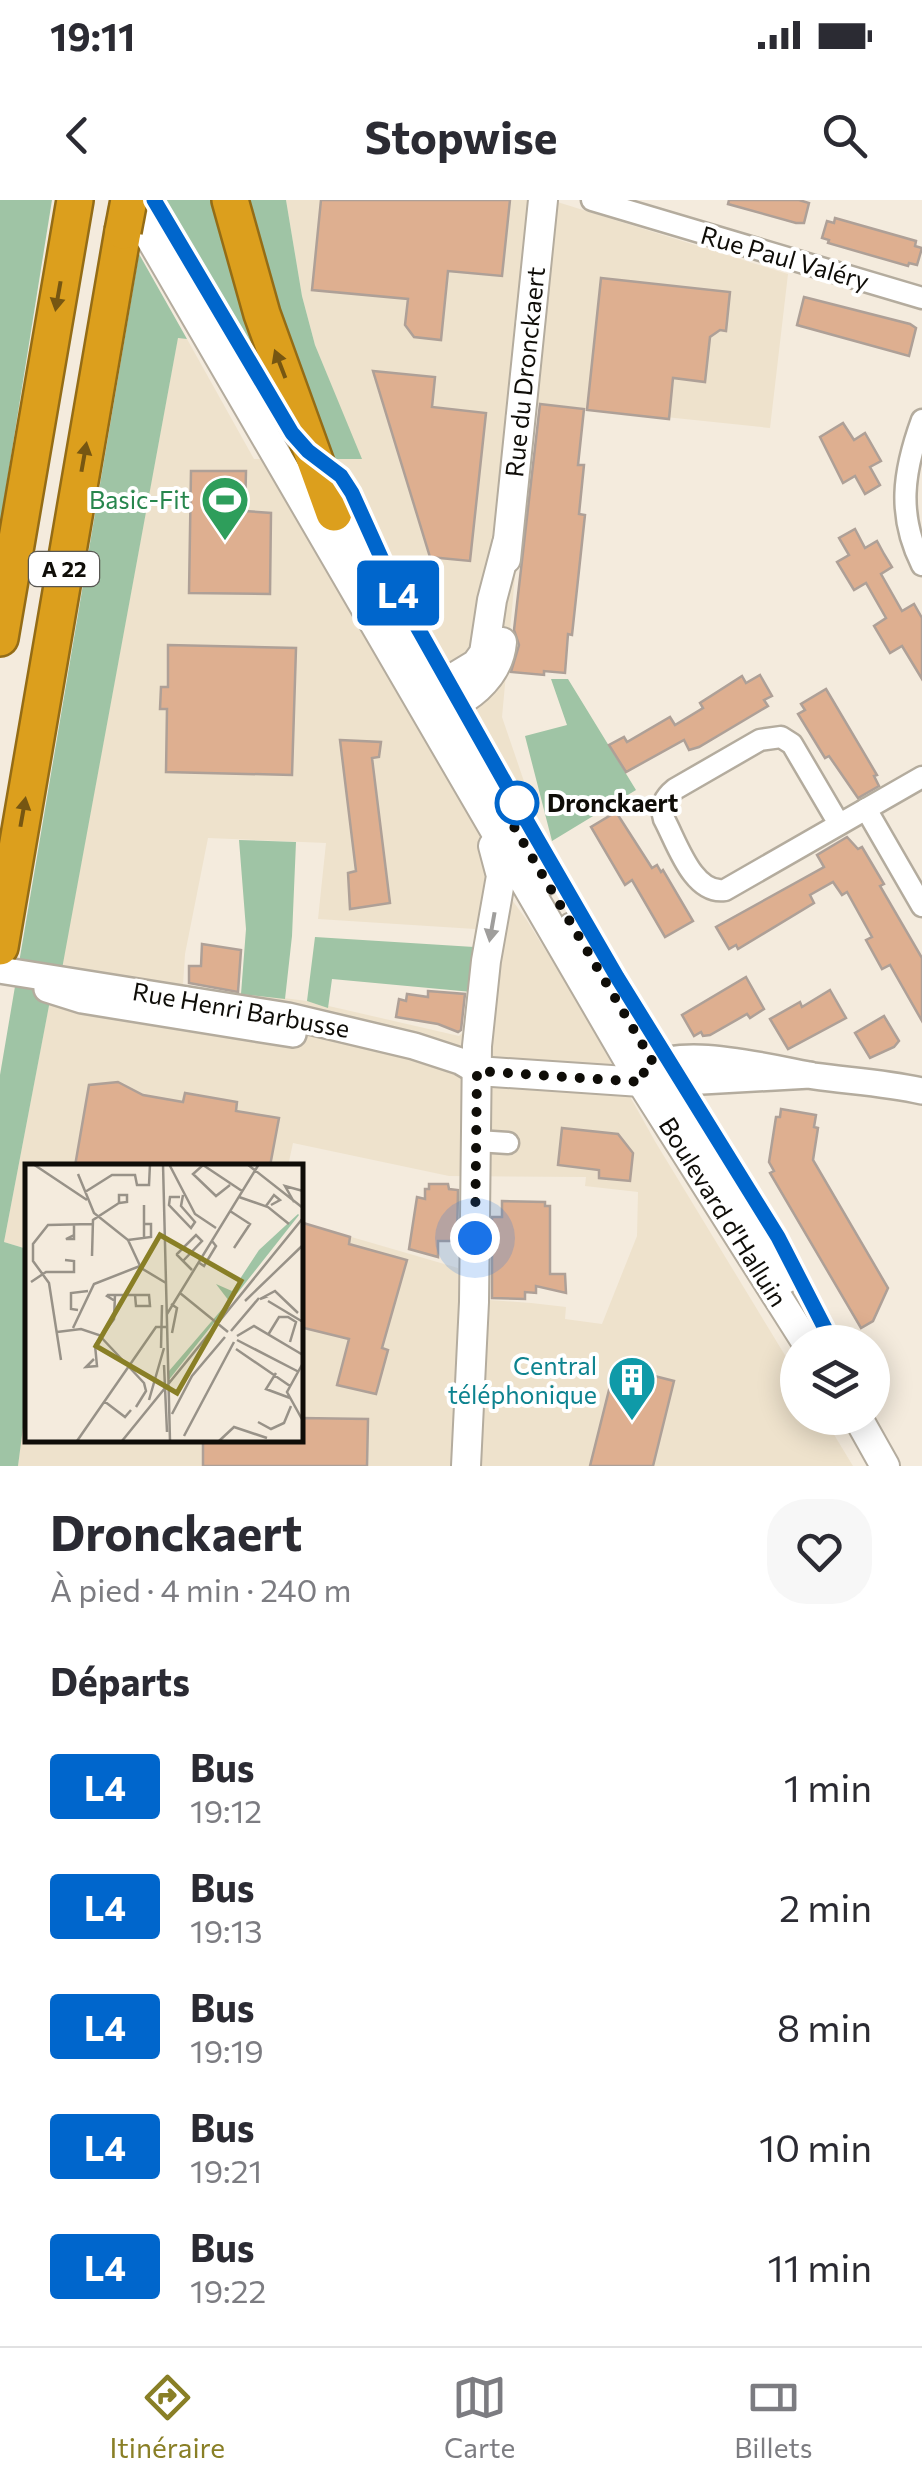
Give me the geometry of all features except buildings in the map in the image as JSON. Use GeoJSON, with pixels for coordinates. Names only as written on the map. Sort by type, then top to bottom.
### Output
{"type":"FeatureCollection","features":[{"type":"Feature","properties":{"kind":"highway","name":"A 22"},"geometry":{"type":"LineString","coordinates":[[0,638],[75,200]]}},
{"type":"Feature","properties":{"kind":"highway"},"geometry":{"type":"LineString","coordinates":[[230,200],[262,314],[334,513]]}},
{"type":"Feature","properties":{"kind":"highway","name":"A 22"},"geometry":{"type":"LineString","coordinates":[[0,947],[126,210]]}},
{"type":"Feature","properties":{"kind":"main road","name":"Boulevard d'Halluin"},"geometry":{"type":"LineString","coordinates":[[144,200],[296,458],[334,513],[436,700]]}},
{"type":"Feature","properties":{"kind":"main road","name":"Rue du Dronckaert"},"geometry":{"type":"LineString","coordinates":[[436,700],[482,684],[501,654],[507,544],[543,200]]}},
{"type":"Feature","properties":{"kind":"main road","name":"Boulevard d'Halluin"},"geometry":{"type":"LineString","coordinates":[[126,210],[436,700],[550,890],[796,1325]]}},
{"type":"Feature","properties":{"kind":"main road"},"geometry":{"type":"LineString","coordinates":[[436,700],[438,748],[500,864],[478,1028],[474,1302],[466,1466]]}},
{"type":"Feature","properties":{"kind":"main road","name":"Rue Henri Barbusse"},"geometry":{"type":"LineString","coordinates":[[477,1071],[654,1076]]}},
{"type":"Feature","properties":{"kind":"main road","name":"Boulevard d'Halluin"},"geometry":{"type":"LineString","coordinates":[[654,1076],[753,1223],[810,1325]]}},
{"type":"Feature","properties":{"kind":"main road"},"geometry":{"type":"LineString","coordinates":[[474,1302],[483,1466]]}},
{"type":"Feature","properties":{"kind":"main road"},"geometry":{"type":"LineString","coordinates":[[867,1435],[881,1458]]}},
{"type":"Feature","properties":{"kind":"street","name":"Rue Paul Valéry"},"geometry":{"type":"LineString","coordinates":[[592,200],[922,298]]}},
{"type":"Feature","properties":{"kind":"street"},"geometry":{"type":"LineString","coordinates":[[921,426],[906,471],[904,504],[912,544],[922,566]]}},
{"type":"Feature","properties":{"kind":"street"},"geometry":{"type":"LineString","coordinates":[[840,824],[792,744],[775,736],[760,740],[675,789],[662,810],[698,880],[714,891],[725,890],[922,777]]}},
{"type":"Feature","properties":{"kind":"street"},"geometry":{"type":"LineString","coordinates":[[866,809],[922,906]]}},
{"type":"Feature","properties":{"kind":"street","name":"Rue Henri Barbusse"},"geometry":{"type":"LineString","coordinates":[[0,971],[82,1000],[348,1042],[446,1070],[477,1071]]}},
{"type":"Feature","properties":{"kind":"street","name":"Rue Henri Barbusse"},"geometry":{"type":"LineString","coordinates":[[654,1076],[810,1075],[922,1091]]}},
{"type":"Feature","properties":{"kind":"street"},"geometry":{"type":"LineString","coordinates":[[477,1142],[508,1142]]}},
{"type":"Feature","properties":{"kind":"shaded area"},"geometry":{"type":"Polygon","coordinates":[[[286,200],[551,200],[788,274],[770,428],[531,403],[502,717],[544,840],[487,866],[571,991],[656,1143],[780,1347],[780,1435],[834,1435],[853,1466],[18,1466],[25,1406],[25,1441],[302,1441],[302,1223],[458,1268],[458,1311],[489,1300],[531,1303],[566,1307],[565,1319],[602,1324],[637,1236],[638,1192],[585,1186],[586,1177],[449,1176],[293,1143],[288,1164],[25,1164],[25,1248],[4,1242],[56,968],[68,934],[178,337],[187,339],[254,459],[361,459],[315,345],[302,296],[286,200]],[[208,838],[185,954],[183,985],[307,1001],[459,1036],[469,1026],[475,929],[318,919],[326,843],[208,838]]]}},
{"type":"Feature","properties":{"kind":"green space"},"geometry":{"type":"Polygon","coordinates":[[[0,200],[52,200],[0,525],[0,200]]]}},
{"type":"Feature","properties":{"kind":"green space"},"geometry":{"type":"Polygon","coordinates":[[[165,200],[286,200],[302,296],[315,345],[362,459],[328,459],[279,398],[165,200]]]}},
{"type":"Feature","properties":{"kind":"green space"},"geometry":{"type":"Polygon","coordinates":[[[139,254],[187,339],[178,338],[62,969],[56,969],[4,1242],[25,1248],[25,1412],[18,1466],[0,1466],[0,1075],[139,254]]]}},
{"type":"Feature","properties":{"kind":"green space"},"geometry":{"type":"Polygon","coordinates":[[[551,679],[568,679],[636,790],[552,841],[525,736],[567,725],[551,679]]]}},
{"type":"Feature","properties":{"kind":"green space"},"geometry":{"type":"Polygon","coordinates":[[[239,840],[296,842],[285,999],[241,994],[246,929],[239,840]]]}},
{"type":"Feature","properties":{"kind":"green space"},"geometry":{"type":"Polygon","coordinates":[[[315,937],[474,947],[472,992],[332,979],[328,1008],[307,1001],[315,937]]]}},
{"type":"Feature","properties":{"kind":"bus line","name":"L4"},"geometry":{"type":"LineString","coordinates":[[154,200],[292,433],[302,446],[341,476],[352,493],[393,584],[525,818],[617,977],[778,1237],[823,1325]]}},
{"type":"Feature","properties":{"kind":"place","name":"Basic-Fit"},"geometry":{"type":"Point","coordinates":[225,542]}},
{"type":"Feature","properties":{"kind":"place","name":"Dronckaert"},"geometry":{"type":"Point","coordinates":[517,803]}},
{"type":"Feature","properties":{"kind":"place","name":"Central téléphonique"},"geometry":{"type":"Point","coordinates":[632,1422]}},
{"type":"Feature","properties":{"kind":"route"},"geometry":{"type":"LineString","coordinates":[[475,1238],[477,1071],[641,1082],[641,1075],[654,1064],[510,820],[517,803]]}}]}
